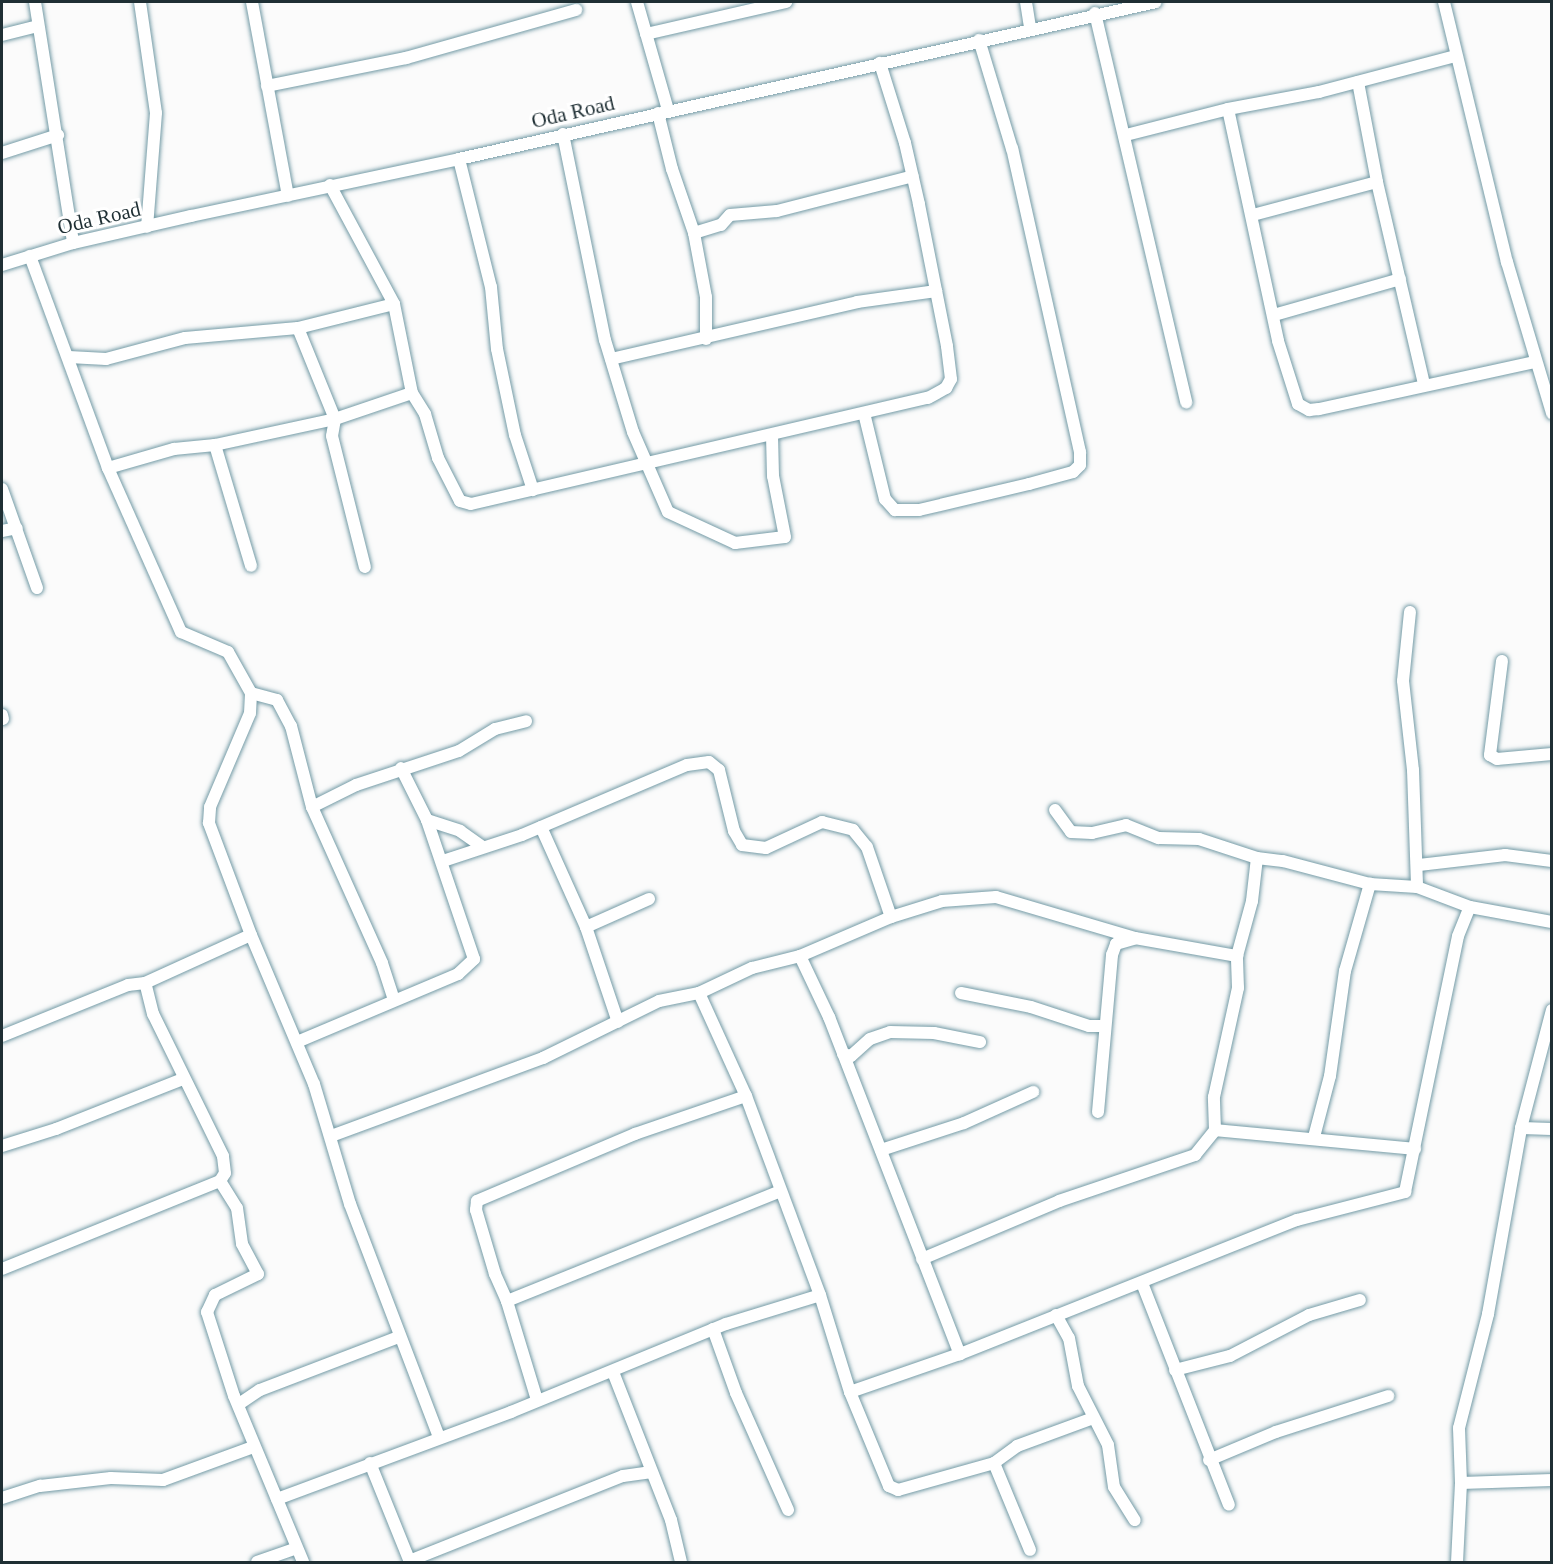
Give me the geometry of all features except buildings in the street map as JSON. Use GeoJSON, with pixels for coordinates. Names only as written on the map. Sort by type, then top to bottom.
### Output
{"type":"FeatureCollection","features":[{"type":"Feature","properties":{"kind":"street"},"geometry":{"type":"LineString","coordinates":[[35,2],[58,135],[60,177],[73,243]]}},
{"type":"Feature","properties":{"kind":"street"},"geometry":{"type":"LineString","coordinates":[[140,2],[156,113],[147,227]]}},
{"type":"Feature","properties":{"kind":"street"},"geometry":{"type":"LineString","coordinates":[[252,2],[267,86],[279,134],[288,196]]}},
{"type":"Feature","properties":{"kind":"street"},"geometry":{"type":"LineString","coordinates":[[637,2],[663,111],[672,169],[694,233],[706,297],[706,339]]}},
{"type":"Feature","properties":{"kind":"street"},"geometry":{"type":"LineString","coordinates":[[646,34],[737,7],[786,2]]}},
{"type":"Feature","properties":{"kind":"street"},"geometry":{"type":"LineString","coordinates":[[1026,2],[1030,28]]}},
{"type":"Feature","properties":{"kind":"street","name":"Oda Road"},"geometry":{"type":"LineString","coordinates":[[2,266],[73,243],[330,185],[459,159],[1095,13],[1156,2]]}},
{"type":"Feature","properties":{"kind":"street"},"geometry":{"type":"LineString","coordinates":[[1444,2],[1455,56],[1534,362],[1551,413]]}},
{"type":"Feature","properties":{"kind":"street"},"geometry":{"type":"LineString","coordinates":[[267,86],[405,58],[576,10]]}},
{"type":"Feature","properties":{"kind":"street"},"geometry":{"type":"LineString","coordinates":[[1095,13],[1126,135],[1186,402]]}},
{"type":"Feature","properties":{"kind":"street"},"geometry":{"type":"LineString","coordinates":[[2,35],[38,26]]}},
{"type":"Feature","properties":{"kind":"street"},"geometry":{"type":"LineString","coordinates":[[864,413],[885,499],[896,510],[919,510],[1029,484],[1073,472],[1080,465],[1080,452],[1012,149],[979,40]]}},
{"type":"Feature","properties":{"kind":"street"},"geometry":{"type":"LineString","coordinates":[[1126,135],[1228,109],[1358,82],[1455,56]]}},
{"type":"Feature","properties":{"kind":"street"},"geometry":{"type":"LineString","coordinates":[[330,185],[394,304],[412,393],[425,414],[438,458],[460,501],[471,504],[649,465],[928,398],[950,383],[936,291],[913,176],[880,63]]}},
{"type":"Feature","properties":{"kind":"street"},"geometry":{"type":"LineString","coordinates":[[1358,82],[1377,182],[1424,384]]}},
{"type":"Feature","properties":{"kind":"street"},"geometry":{"type":"LineString","coordinates":[[1228,109],[1274,315],[1298,404],[1309,410],[1534,362]]}},
{"type":"Feature","properties":{"kind":"street"},"geometry":{"type":"LineString","coordinates":[[563,134],[611,359],[633,432],[667,508],[675,516],[735,543],[785,537],[787,532],[776,494],[772,435]]}},
{"type":"Feature","properties":{"kind":"street"},"geometry":{"type":"LineString","coordinates":[[2,153],[58,135]]}},
{"type":"Feature","properties":{"kind":"street"},"geometry":{"type":"LineString","coordinates":[[459,159],[491,287],[497,349],[515,435],[533,490]]}},
{"type":"Feature","properties":{"kind":"street"},"geometry":{"type":"LineString","coordinates":[[694,233],[721,225],[730,215],[777,211],[913,176]]}},
{"type":"Feature","properties":{"kind":"street"},"geometry":{"type":"LineString","coordinates":[[1253,214],[1377,182]]}},
{"type":"Feature","properties":{"kind":"street"},"geometry":{"type":"LineString","coordinates":[[30,256],[108,468],[181,632],[228,652],[251,693],[250,713],[210,807],[209,823],[251,935],[297,1042],[331,1136],[350,1204],[390,1303],[399,1337],[439,1437]]}},
{"type":"Feature","properties":{"kind":"street"},"geometry":{"type":"LineString","coordinates":[[1274,315],[1400,279]]}},
{"type":"Feature","properties":{"kind":"street"},"geometry":{"type":"LineString","coordinates":[[611,359],[706,339],[857,302],[936,291]]}},
{"type":"Feature","properties":{"kind":"street"},"geometry":{"type":"LineString","coordinates":[[69,357],[106,359],[185,338],[298,328],[394,304]]}},
{"type":"Feature","properties":{"kind":"street"},"geometry":{"type":"LineString","coordinates":[[298,328],[335,419],[332,436],[365,567]]}},
{"type":"Feature","properties":{"kind":"street"},"geometry":{"type":"LineString","coordinates":[[108,468],[174,448],[214,445],[335,419],[412,393]]}},
{"type":"Feature","properties":{"kind":"street"},"geometry":{"type":"LineString","coordinates":[[214,445],[251,566]]}},
{"type":"Feature","properties":{"kind":"street"},"geometry":{"type":"LineString","coordinates":[[2,489],[37,588]]}},
{"type":"Feature","properties":{"kind":"street"},"geometry":{"type":"LineString","coordinates":[[2,531],[17,528]]}},
{"type":"Feature","properties":{"kind":"street"},"geometry":{"type":"LineString","coordinates":[[1410,612],[1403,681],[1419,865],[1417,887]]}},
{"type":"Feature","properties":{"kind":"street"},"geometry":{"type":"LineString","coordinates":[[1502,661],[1490,755],[1497,759],[1551,754]]}},
{"type":"Feature","properties":{"kind":"street"},"geometry":{"type":"LineString","coordinates":[[251,693],[278,700],[291,726],[312,807],[382,963],[394,1000]]}},
{"type":"Feature","properties":{"kind":"street"},"geometry":{"type":"LineString","coordinates":[[312,807],[401,768],[459,751],[495,729],[526,721]]}},
{"type":"Feature","properties":{"kind":"street"},"geometry":{"type":"LineString","coordinates":[[443,861],[540,828],[687,765],[709,762],[719,771],[734,831],[742,845],[766,848],[822,822],[847,827],[867,848],[891,917]]}},
{"type":"Feature","properties":{"kind":"street"},"geometry":{"type":"LineString","coordinates":[[297,1042],[458,974],[474,959],[443,861],[427,820],[401,768]]}},
{"type":"Feature","properties":{"kind":"street"},"geometry":{"type":"LineString","coordinates":[[1054,810],[1071,832],[1092,833],[1126,825],[1159,838],[1199,839],[1257,858],[1283,861],[1370,884],[1417,887],[1470,907],[1551,922]]}},
{"type":"Feature","properties":{"kind":"street"},"geometry":{"type":"LineString","coordinates":[[427,820],[460,831],[483,847]]}},
{"type":"Feature","properties":{"kind":"street"},"geometry":{"type":"LineString","coordinates":[[540,828],[560,864],[586,927],[618,1023]]}},
{"type":"Feature","properties":{"kind":"street"},"geometry":{"type":"LineString","coordinates":[[1419,865],[1505,855],[1551,861]]}},
{"type":"Feature","properties":{"kind":"street"},"geometry":{"type":"LineString","coordinates":[[922,1259],[1059,1201],[1195,1155],[1215,1130],[1214,1097],[1238,988],[1237,956],[1252,901],[1257,858]]}},
{"type":"Feature","properties":{"kind":"street"},"geometry":{"type":"LineString","coordinates":[[1314,1137],[1332,1065],[1345,971],[1370,884]]}},
{"type":"Feature","properties":{"kind":"street"},"geometry":{"type":"LineString","coordinates":[[331,1136],[543,1058],[659,1001],[699,993],[752,968],[800,956],[891,917],[942,901],[996,897],[1135,938],[1237,956]]}},
{"type":"Feature","properties":{"kind":"street"},"geometry":{"type":"LineString","coordinates":[[586,927],[649,899]]}},
{"type":"Feature","properties":{"kind":"street"},"geometry":{"type":"LineString","coordinates":[[850,1392],[960,1354],[1297,1220],[1351,1203],[1401,1194],[1409,1185],[1458,936],[1470,907]]}},
{"type":"Feature","properties":{"kind":"street"},"geometry":{"type":"LineString","coordinates":[[2,1036],[128,985],[145,983],[251,935]]}},
{"type":"Feature","properties":{"kind":"street"},"geometry":{"type":"LineString","coordinates":[[1098,1112],[1103,1026],[1113,949],[1116,944],[1135,938]]}},
{"type":"Feature","properties":{"kind":"street"},"geometry":{"type":"LineString","coordinates":[[800,956],[843,1054],[960,1354]]}},
{"type":"Feature","properties":{"kind":"street"},"geometry":{"type":"LineString","coordinates":[[2,1269],[220,1181],[225,1173],[223,1156],[183,1079],[147,1000],[145,983]]}},
{"type":"Feature","properties":{"kind":"street"},"geometry":{"type":"LineString","coordinates":[[699,993],[746,1096],[820,1295],[850,1392],[873,1453],[889,1486],[895,1490],[994,1463],[1017,1446],[1093,1418]]}},
{"type":"Feature","properties":{"kind":"street"},"geometry":{"type":"LineString","coordinates":[[961,993],[1030,1007],[1089,1026],[1103,1026]]}},
{"type":"Feature","properties":{"kind":"street"},"geometry":{"type":"LineString","coordinates":[[1457,1563],[1461,1483],[1459,1428],[1488,1314],[1521,1128],[1551,1010]]}},
{"type":"Feature","properties":{"kind":"street"},"geometry":{"type":"LineString","coordinates":[[843,1054],[851,1056],[870,1039],[891,1032],[934,1033],[980,1042]]}},
{"type":"Feature","properties":{"kind":"street"},"geometry":{"type":"LineString","coordinates":[[2,1146],[56,1130],[183,1079]]}},
{"type":"Feature","properties":{"kind":"street"},"geometry":{"type":"LineString","coordinates":[[881,1150],[964,1123],[1033,1092]]}},
{"type":"Feature","properties":{"kind":"street"},"geometry":{"type":"LineString","coordinates":[[537,1400],[507,1301],[495,1274],[476,1210],[477,1201],[653,1127],[746,1096]]}},
{"type":"Feature","properties":{"kind":"street"},"geometry":{"type":"LineString","coordinates":[[1521,1128],[1551,1130]]}},
{"type":"Feature","properties":{"kind":"street"},"geometry":{"type":"LineString","coordinates":[[1215,1130],[1302,1140],[1314,1137],[1416,1149]]}},
{"type":"Feature","properties":{"kind":"street"},"geometry":{"type":"LineString","coordinates":[[220,1181],[237,1208],[242,1244],[258,1274],[223,1289],[207,1305],[238,1404],[303,1563]]}},
{"type":"Feature","properties":{"kind":"street"},"geometry":{"type":"LineString","coordinates":[[507,1301],[780,1191]]}},
{"type":"Feature","properties":{"kind":"street"},"geometry":{"type":"LineString","coordinates":[[1142,1283],[1209,1460],[1229,1506]]}},
{"type":"Feature","properties":{"kind":"street"},"geometry":{"type":"LineString","coordinates":[[277,1499],[613,1372],[714,1329],[820,1295]]}},
{"type":"Feature","properties":{"kind":"street"},"geometry":{"type":"LineString","coordinates":[[1175,1370],[1230,1356],[1309,1315],[1360,1300]]}},
{"type":"Feature","properties":{"kind":"street"},"geometry":{"type":"LineString","coordinates":[[1056,1315],[1069,1338],[1077,1382],[1108,1445],[1114,1487],[1135,1520]]}},
{"type":"Feature","properties":{"kind":"street"},"geometry":{"type":"LineString","coordinates":[[714,1329],[736,1393],[788,1510]]}},
{"type":"Feature","properties":{"kind":"street"},"geometry":{"type":"LineString","coordinates":[[238,1404],[260,1390],[399,1337]]}},
{"type":"Feature","properties":{"kind":"street"},"geometry":{"type":"LineString","coordinates":[[613,1372],[646,1459],[646,1473],[681,1563]]}},
{"type":"Feature","properties":{"kind":"street"},"geometry":{"type":"LineString","coordinates":[[1209,1460],[1276,1432],[1388,1396]]}},
{"type":"Feature","properties":{"kind":"street"},"geometry":{"type":"LineString","coordinates":[[2,1497],[40,1486],[111,1478],[163,1480],[254,1447]]}},
{"type":"Feature","properties":{"kind":"street"},"geometry":{"type":"LineString","coordinates":[[370,1463],[410,1562],[623,1476],[646,1473]]}},
{"type":"Feature","properties":{"kind":"street"},"geometry":{"type":"LineString","coordinates":[[994,1463],[1030,1550]]}},
{"type":"Feature","properties":{"kind":"street"},"geometry":{"type":"LineString","coordinates":[[1461,1483],[1551,1479]]}},
{"type":"Feature","properties":{"kind":"street"},"geometry":{"type":"LineString","coordinates":[[256,1563],[297,1548]]}}]}
